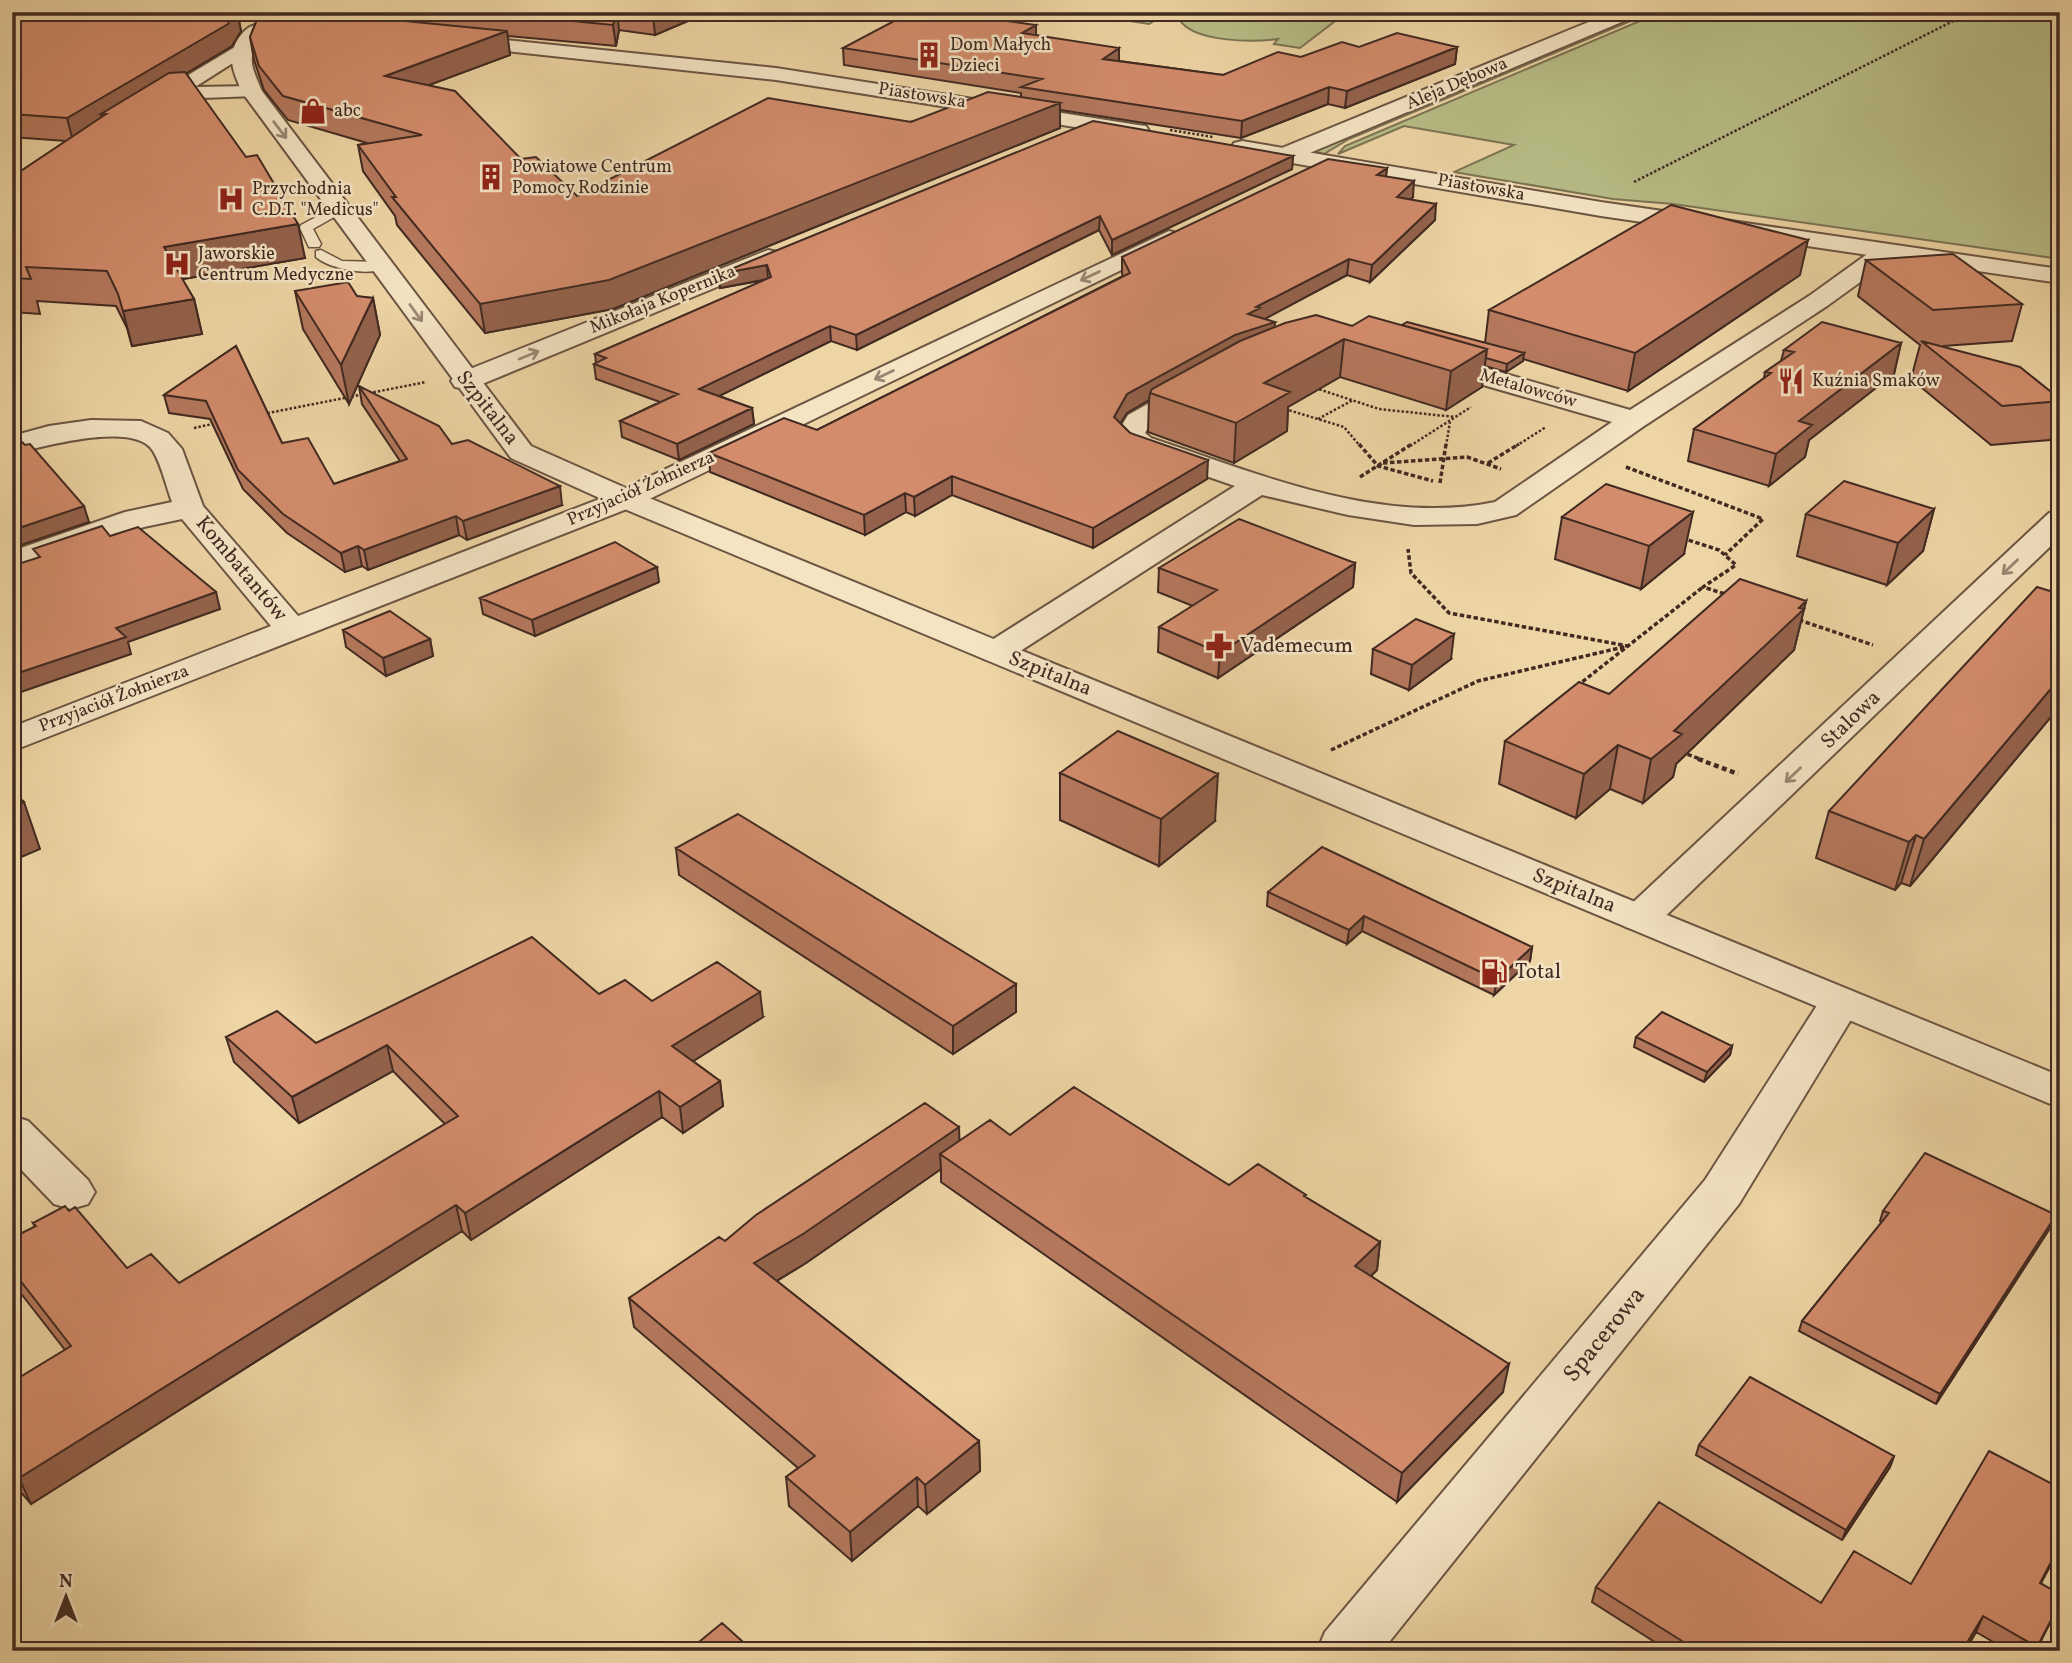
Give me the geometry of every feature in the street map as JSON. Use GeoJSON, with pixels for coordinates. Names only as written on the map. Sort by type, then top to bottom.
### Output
{"type":"FeatureCollection","features":[{"type":"Feature","properties":{"kind":"street","name":"Aleja Dębowa"},"geometry":{"type":"LineString","coordinates":[[1288,167],[1630,12]]}},
{"type":"Feature","properties":{"kind":"street"},"geometry":{"type":"LineString","coordinates":[[125,121],[240,50],[256,25]]}},
{"type":"Feature","properties":{"kind":"street","name":"Piastowska"},"geometry":{"type":"LineString","coordinates":[[443,39],[776,74],[1165,135]]}},
{"type":"Feature","properties":{"kind":"street","name":"Szpitalna"},"geometry":{"type":"LineString","coordinates":[[240,50],[239,59],[252,92],[463,378],[521,452],[626,499],[1306,780],[1653,907],[1840,1003],[2060,1093]]}},
{"type":"Feature","properties":{"kind":"street"},"geometry":{"type":"LineString","coordinates":[[170,93],[252,92]]}},
{"type":"Feature","properties":{"kind":"street"},"geometry":{"type":"LineString","coordinates":[[1053,141],[1093,124]]}},
{"type":"Feature","properties":{"kind":"street"},"geometry":{"type":"LineString","coordinates":[[1219,144],[1288,167]]}},
{"type":"Feature","properties":{"kind":"street","name":"Piastowska"},"geometry":{"type":"LineString","coordinates":[[1288,167],[1328,162],[1601,209],[2060,276]]}},
{"type":"Feature","properties":{"kind":"street","name":"Przyjaciół Żołnierza"},"geometry":{"type":"LineString","coordinates":[[12,740],[626,499],[1191,228]]}},
{"type":"Feature","properties":{"kind":"street","name":"Mikołaja Kopernika"},"geometry":{"type":"LineString","coordinates":[[463,378],[785,250]]}},
{"type":"Feature","properties":{"kind":"street"},"geometry":{"type":"LineString","coordinates":[[1219,376],[1138,421],[1130,435],[1141,444],[1321,502],[1404,513],[1482,516],[1505,509],[1634,420],[1818,301],[1885,252]]}},
{"type":"Feature","properties":{"kind":"street","name":"Metalowców"},"geometry":{"type":"LineString","coordinates":[[1402,353],[1634,420]]}},
{"type":"Feature","properties":{"kind":"street"},"geometry":{"type":"LineString","coordinates":[[12,444],[91,429],[141,430],[152,436]]}},
{"type":"Feature","properties":{"kind":"street","name":"Kombatantów"},"geometry":{"type":"LineString","coordinates":[[152,436],[167,449],[189,508],[292,629]]}},
{"type":"Feature","properties":{"kind":"street"},"geometry":{"type":"LineString","coordinates":[[996,652],[1259,484]]}},
{"type":"Feature","properties":{"kind":"street","name":"Kombatantów"},"geometry":{"type":"LineString","coordinates":[[12,562],[136,519],[189,508]]}},
{"type":"Feature","properties":{"kind":"street","name":"Stalowa"},"geometry":{"type":"LineString","coordinates":[[1653,907],[2060,520]]}},
{"type":"Feature","properties":{"kind":"street","name":"Spacerowa"},"geometry":{"type":"LineString","coordinates":[[1346,1651],[1722,1192],[1840,1003]]}},
{"type":"Feature","properties":{"kind":"street"},"geometry":{"type":"LineString","coordinates":[[12,1132],[71,1192]]}},
{"type":"Feature","properties":{"kind":"lane"},"geometry":{"type":"LineString","coordinates":[[339,209],[306,228],[317,249],[331,262],[341,265],[381,266]]}},
{"type":"Feature","properties":{"kind":"path"},"geometry":{"type":"LineString","coordinates":[[1601,209],[1603,198],[1971,12]]}},
{"type":"Feature","properties":{"kind":"path"},"geometry":{"type":"LineString","coordinates":[[256,416],[463,378]]}},
{"type":"Feature","properties":{"kind":"path"},"geometry":{"type":"LineString","coordinates":[[1321,502],[1509,384]]}},
{"type":"Feature","properties":{"kind":"path"},"geometry":{"type":"LineString","coordinates":[[1311,387],[1379,409],[1453,419]]}},
{"type":"Feature","properties":{"kind":"path"},"geometry":{"type":"LineString","coordinates":[[1318,419],[1353,400]]}},
{"type":"Feature","properties":{"kind":"path"},"geometry":{"type":"LineString","coordinates":[[1487,464],[1580,405]]}},
{"type":"Feature","properties":{"kind":"path"},"geometry":{"type":"LineString","coordinates":[[1278,407],[1344,427],[1380,465],[1440,483]]}},
{"type":"Feature","properties":{"kind":"path"},"geometry":{"type":"LineString","coordinates":[[1437,515],[1444,458],[1453,419]]}},
{"type":"Feature","properties":{"kind":"path"},"geometry":{"type":"LineString","coordinates":[[152,436],[230,421]]}},
{"type":"Feature","properties":{"kind":"path"},"geometry":{"type":"LineString","coordinates":[[1586,454],[1763,519],[1725,555]]}},
{"type":"Feature","properties":{"kind":"path"},"geometry":{"type":"LineString","coordinates":[[1380,465],[1467,457],[1543,483]]}},
{"type":"Feature","properties":{"kind":"path"},"geometry":{"type":"LineString","coordinates":[[1404,513],[1411,573],[1450,613],[1628,646]]}},
{"type":"Feature","properties":{"kind":"path"},"geometry":{"type":"LineString","coordinates":[[1567,694],[1703,587],[1736,565],[1719,550],[1681,537]]}},
{"type":"Feature","properties":{"kind":"path"},"geometry":{"type":"LineString","coordinates":[[1703,587],[1729,596]]}},
{"type":"Feature","properties":{"kind":"path"},"geometry":{"type":"LineString","coordinates":[[1795,618],[1914,659]]}},
{"type":"Feature","properties":{"kind":"path"},"geometry":{"type":"LineString","coordinates":[[1306,780],[1323,754],[1478,681],[1628,646]]}},
{"type":"Feature","properties":{"kind":"path"},"geometry":{"type":"LineString","coordinates":[[1674,749],[1777,790]]}},
{"type":"Feature","properties":{"kind":"green space"},"geometry":{"type":"Polygon","coordinates":[[[1071,12],[1168,12],[1149,24],[1071,12]]]}},
{"type":"Feature","properties":{"kind":"green space"},"geometry":{"type":"Polygon","coordinates":[[[1185,12],[1347,12],[1300,48],[1274,44],[1278,39],[1225,39],[1197,33],[1179,19],[1185,12]]]}},
{"type":"Feature","properties":{"kind":"green space"},"geometry":{"type":"Polygon","coordinates":[[[1641,12],[1652,12],[1349,139],[1324,154],[1312,151],[1641,12]]]}},
{"type":"Feature","properties":{"kind":"green space"},"geometry":{"type":"Polygon","coordinates":[[[1661,12],[2060,12],[2060,259],[1673,204],[1613,199],[1454,172],[1514,145],[1404,126],[1338,154],[1345,146],[1661,12]]]}},
{"type":"Feature","properties":{"kind":"building"},"geometry":{"type":"Polygon","coordinates":[[[12,12],[235,12],[228,24],[67,118],[12,114],[12,12]]]}},
{"type":"Feature","properties":{"kind":"building"},"geometry":{"type":"Polygon","coordinates":[[[260,12],[312,12],[507,31],[385,76],[455,91],[521,159],[536,157],[577,196],[768,98],[911,122],[988,92],[1060,103],[609,280],[480,304],[392,197],[396,197],[358,145],[422,135],[283,96],[259,66],[250,37],[260,12]]]}},
{"type":"Feature","properties":{"kind":"building"},"geometry":{"type":"Polygon","coordinates":[[[480,12],[616,12],[613,25],[480,12]]]}},
{"type":"Feature","properties":{"kind":"building"},"geometry":{"type":"Polygon","coordinates":[[[911,12],[971,12],[1011,18],[1006,21],[1036,25],[1022,33],[1119,48],[1103,59],[1223,75],[1278,52],[1301,57],[1342,42],[1359,47],[1397,33],[1457,47],[1347,91],[1329,87],[1242,121],[1021,87],[1042,79],[843,48],[911,12]]]}},
{"type":"Feature","properties":{"kind":"building"},"geometry":{"type":"Polygon","coordinates":[[[185,72],[246,157],[257,155],[298,224],[164,247],[194,299],[123,311],[107,271],[26,267],[31,279],[12,278],[12,177],[106,114],[101,114],[169,73],[185,72]]]}},
{"type":"Feature","properties":{"kind":"building"},"geometry":{"type":"Polygon","coordinates":[[[1093,121],[1293,156],[1112,240],[1100,216],[856,335],[830,326],[699,389],[752,408],[677,444],[620,421],[678,394],[594,364],[606,358],[595,354],[771,277],[767,265],[719,274],[1093,121]]]}},
{"type":"Feature","properties":{"kind":"building"},"geometry":{"type":"Polygon","coordinates":[[[1328,159],[1387,168],[1377,175],[1414,181],[1397,197],[1436,204],[1372,265],[1349,259],[1256,307],[1260,308],[1248,314],[1275,322],[1235,335],[1127,394],[1114,417],[1130,433],[1208,460],[1093,528],[952,476],[914,497],[905,493],[864,515],[709,453],[784,418],[817,430],[1130,273],[1122,257],[1328,159]]]}},
{"type":"Feature","properties":{"kind":"building"},"geometry":{"type":"Polygon","coordinates":[[[1671,205],[1808,240],[1635,353],[1489,310],[1671,205]]]}},
{"type":"Feature","properties":{"kind":"building"},"geometry":{"type":"Polygon","coordinates":[[[1953,254],[2022,304],[1933,310],[1866,260],[1953,254]]]}},
{"type":"Feature","properties":{"kind":"building"},"geometry":{"type":"Polygon","coordinates":[[[348,282],[357,296],[373,298],[341,365],[295,291],[348,282]]]}},
{"type":"Feature","properties":{"kind":"building"},"geometry":{"type":"Polygon","coordinates":[[[1316,315],[1352,326],[1369,316],[1487,349],[1451,371],[1344,339],[1264,383],[1290,392],[1236,423],[1150,393],[1152,389],[1240,341],[1285,323],[1316,315]]]}},
{"type":"Feature","properties":{"kind":"building"},"geometry":{"type":"Polygon","coordinates":[[[1407,322],[1524,353],[1507,364],[1486,358],[1487,349],[1402,325],[1407,322]]]}},
{"type":"Feature","properties":{"kind":"building"},"geometry":{"type":"Polygon","coordinates":[[[1822,322],[1901,343],[1799,421],[1812,425],[1776,454],[1694,429],[1771,373],[1765,372],[1794,352],[1784,350],[1822,322]]]}},
{"type":"Feature","properties":{"kind":"building"},"geometry":{"type":"Polygon","coordinates":[[[1921,341],[2020,367],[2060,401],[2002,406],[1921,341]]]}},
{"type":"Feature","properties":{"kind":"building"},"geometry":{"type":"Polygon","coordinates":[[[236,346],[282,443],[308,438],[334,484],[407,459],[359,386],[439,426],[452,444],[468,440],[560,486],[463,521],[456,516],[364,550],[358,546],[341,553],[283,514],[238,470],[206,401],[164,395],[236,346]]]}},
{"type":"Feature","properties":{"kind":"building"},"geometry":{"type":"Polygon","coordinates":[[[18,438],[25,445],[30,444],[84,506],[16,529],[12,524],[12,439],[18,438]]]}},
{"type":"Feature","properties":{"kind":"building"},"geometry":{"type":"Polygon","coordinates":[[[1844,481],[1934,509],[1898,543],[1806,514],[1844,481]]]}},
{"type":"Feature","properties":{"kind":"building"},"geometry":{"type":"Polygon","coordinates":[[[1606,484],[1693,512],[1649,546],[1562,517],[1606,484]]]}},
{"type":"Feature","properties":{"kind":"building"},"geometry":{"type":"Polygon","coordinates":[[[1239,519],[1355,563],[1220,653],[1159,627],[1217,590],[1159,568],[1239,519]]]}},
{"type":"Feature","properties":{"kind":"building"},"geometry":{"type":"Polygon","coordinates":[[[102,526],[110,536],[138,527],[216,592],[116,628],[126,637],[12,675],[12,566],[40,557],[33,549],[102,526]]]}},
{"type":"Feature","properties":{"kind":"building"},"geometry":{"type":"Polygon","coordinates":[[[615,542],[657,567],[532,620],[480,598],[615,542]]]}},
{"type":"Feature","properties":{"kind":"building"},"geometry":{"type":"Polygon","coordinates":[[[1740,579],[1806,601],[1799,608],[1804,609],[1674,731],[1682,734],[1651,759],[1618,745],[1584,774],[1505,741],[1579,682],[1609,694],[1740,579]]]}},
{"type":"Feature","properties":{"kind":"building"},"geometry":{"type":"Polygon","coordinates":[[[2037,587],[2060,594],[2060,678],[1924,839],[1916,835],[1909,842],[1829,811],[2037,587]]]}},
{"type":"Feature","properties":{"kind":"building"},"geometry":{"type":"Polygon","coordinates":[[[390,611],[430,639],[383,658],[343,630],[390,611]]]}},
{"type":"Feature","properties":{"kind":"building"},"geometry":{"type":"Polygon","coordinates":[[[1416,619],[1454,634],[1412,665],[1373,649],[1416,619]]]}},
{"type":"Feature","properties":{"kind":"building"},"geometry":{"type":"Polygon","coordinates":[[[1118,731],[1218,774],[1161,819],[1060,773],[1118,731]]]}},
{"type":"Feature","properties":{"kind":"building"},"geometry":{"type":"Polygon","coordinates":[[[12,791],[24,802],[12,807],[12,791]]]}},
{"type":"Feature","properties":{"kind":"building"},"geometry":{"type":"Polygon","coordinates":[[[738,814],[1016,984],[953,1026],[676,848],[738,814]]]}},
{"type":"Feature","properties":{"kind":"building"},"geometry":{"type":"Polygon","coordinates":[[[1322,847],[1532,947],[1497,980],[1364,916],[1349,930],[1268,892],[1322,847]]]}},
{"type":"Feature","properties":{"kind":"building"},"geometry":{"type":"Polygon","coordinates":[[[532,937],[599,994],[625,980],[652,1001],[717,962],[760,992],[672,1046],[720,1081],[680,1107],[659,1091],[465,1213],[456,1205],[19,1478],[12,1470],[12,1382],[71,1346],[12,1270],[12,1238],[36,1226],[33,1223],[65,1206],[69,1211],[75,1207],[127,1268],[151,1254],[179,1283],[458,1116],[387,1045],[292,1097],[226,1037],[277,1011],[316,1043],[532,937]]]}},
{"type":"Feature","properties":{"kind":"building"},"geometry":{"type":"Polygon","coordinates":[[[1662,1012],[1732,1046],[1707,1072],[1636,1037],[1662,1012]]]}},
{"type":"Feature","properties":{"kind":"building"},"geometry":{"type":"Polygon","coordinates":[[[1074,1087],[1229,1185],[1258,1164],[1306,1195],[1304,1196],[1380,1242],[1355,1266],[1509,1364],[1402,1473],[940,1154],[990,1120],[1010,1135],[1074,1087]]]}},
{"type":"Feature","properties":{"kind":"building"},"geometry":{"type":"Polygon","coordinates":[[[925,1103],[959,1127],[803,1234],[754,1263],[979,1441],[925,1485],[917,1477],[850,1532],[786,1477],[815,1456],[629,1298],[719,1237],[725,1241],[756,1215],[925,1103]]]}},
{"type":"Feature","properties":{"kind":"building"},"geometry":{"type":"Polygon","coordinates":[[[1925,1153],[2056,1215],[1940,1394],[1802,1321],[1889,1213],[1883,1211],[1925,1153]]]}},
{"type":"Feature","properties":{"kind":"building"},"geometry":{"type":"Polygon","coordinates":[[[1750,1377],[1894,1456],[1846,1530],[1699,1445],[1750,1377]]]}},
{"type":"Feature","properties":{"kind":"building"},"geometry":{"type":"Polygon","coordinates":[[[1989,1451],[2060,1488],[2060,1545],[2040,1583],[2060,1594],[2060,1603],[2037,1647],[1983,1616],[1962,1651],[1698,1651],[1596,1587],[1659,1502],[1821,1603],[1854,1551],[1911,1584],[1989,1451]]]}},
{"type":"Feature","properties":{"kind":"building"},"geometry":{"type":"Polygon","coordinates":[[[722,1623],[753,1651],[688,1651],[722,1623]]]}},
{"type":"Feature","properties":{"kind":"building"},"geometry":{"type":"Polygon","coordinates":[[[12,1631],[26,1651],[12,1651],[12,1631]]]}},
{"type":"Feature","properties":{"kind":"place","name":"Dom Małych Dzieci"},"geometry":{"type":"Point","coordinates":[929,55]}},
{"type":"Feature","properties":{"kind":"place","name":"abc"},"geometry":{"type":"Point","coordinates":[313,111]}},
{"type":"Feature","properties":{"kind":"place","name":"Powiatowe Centrum Pomocy Rodzinie"},"geometry":{"type":"Point","coordinates":[491,177]}},
{"type":"Feature","properties":{"kind":"place","name":"Przychodnia C.D.T. \"Medicus\""},"geometry":{"type":"Point","coordinates":[231,199]}},
{"type":"Feature","properties":{"kind":"place","name":"Jaworskie Centrum Medyczne"},"geometry":{"type":"Point","coordinates":[177,264]}},
{"type":"Feature","properties":{"kind":"place","name":"Kuźnia Smaków"},"geometry":{"type":"Point","coordinates":[1791,381]}},
{"type":"Feature","properties":{"kind":"place","name":"Vademecum"},"geometry":{"type":"Point","coordinates":[1219,646]}},
{"type":"Feature","properties":{"kind":"place","name":"Total"},"geometry":{"type":"Point","coordinates":[1494,972]}}]}
